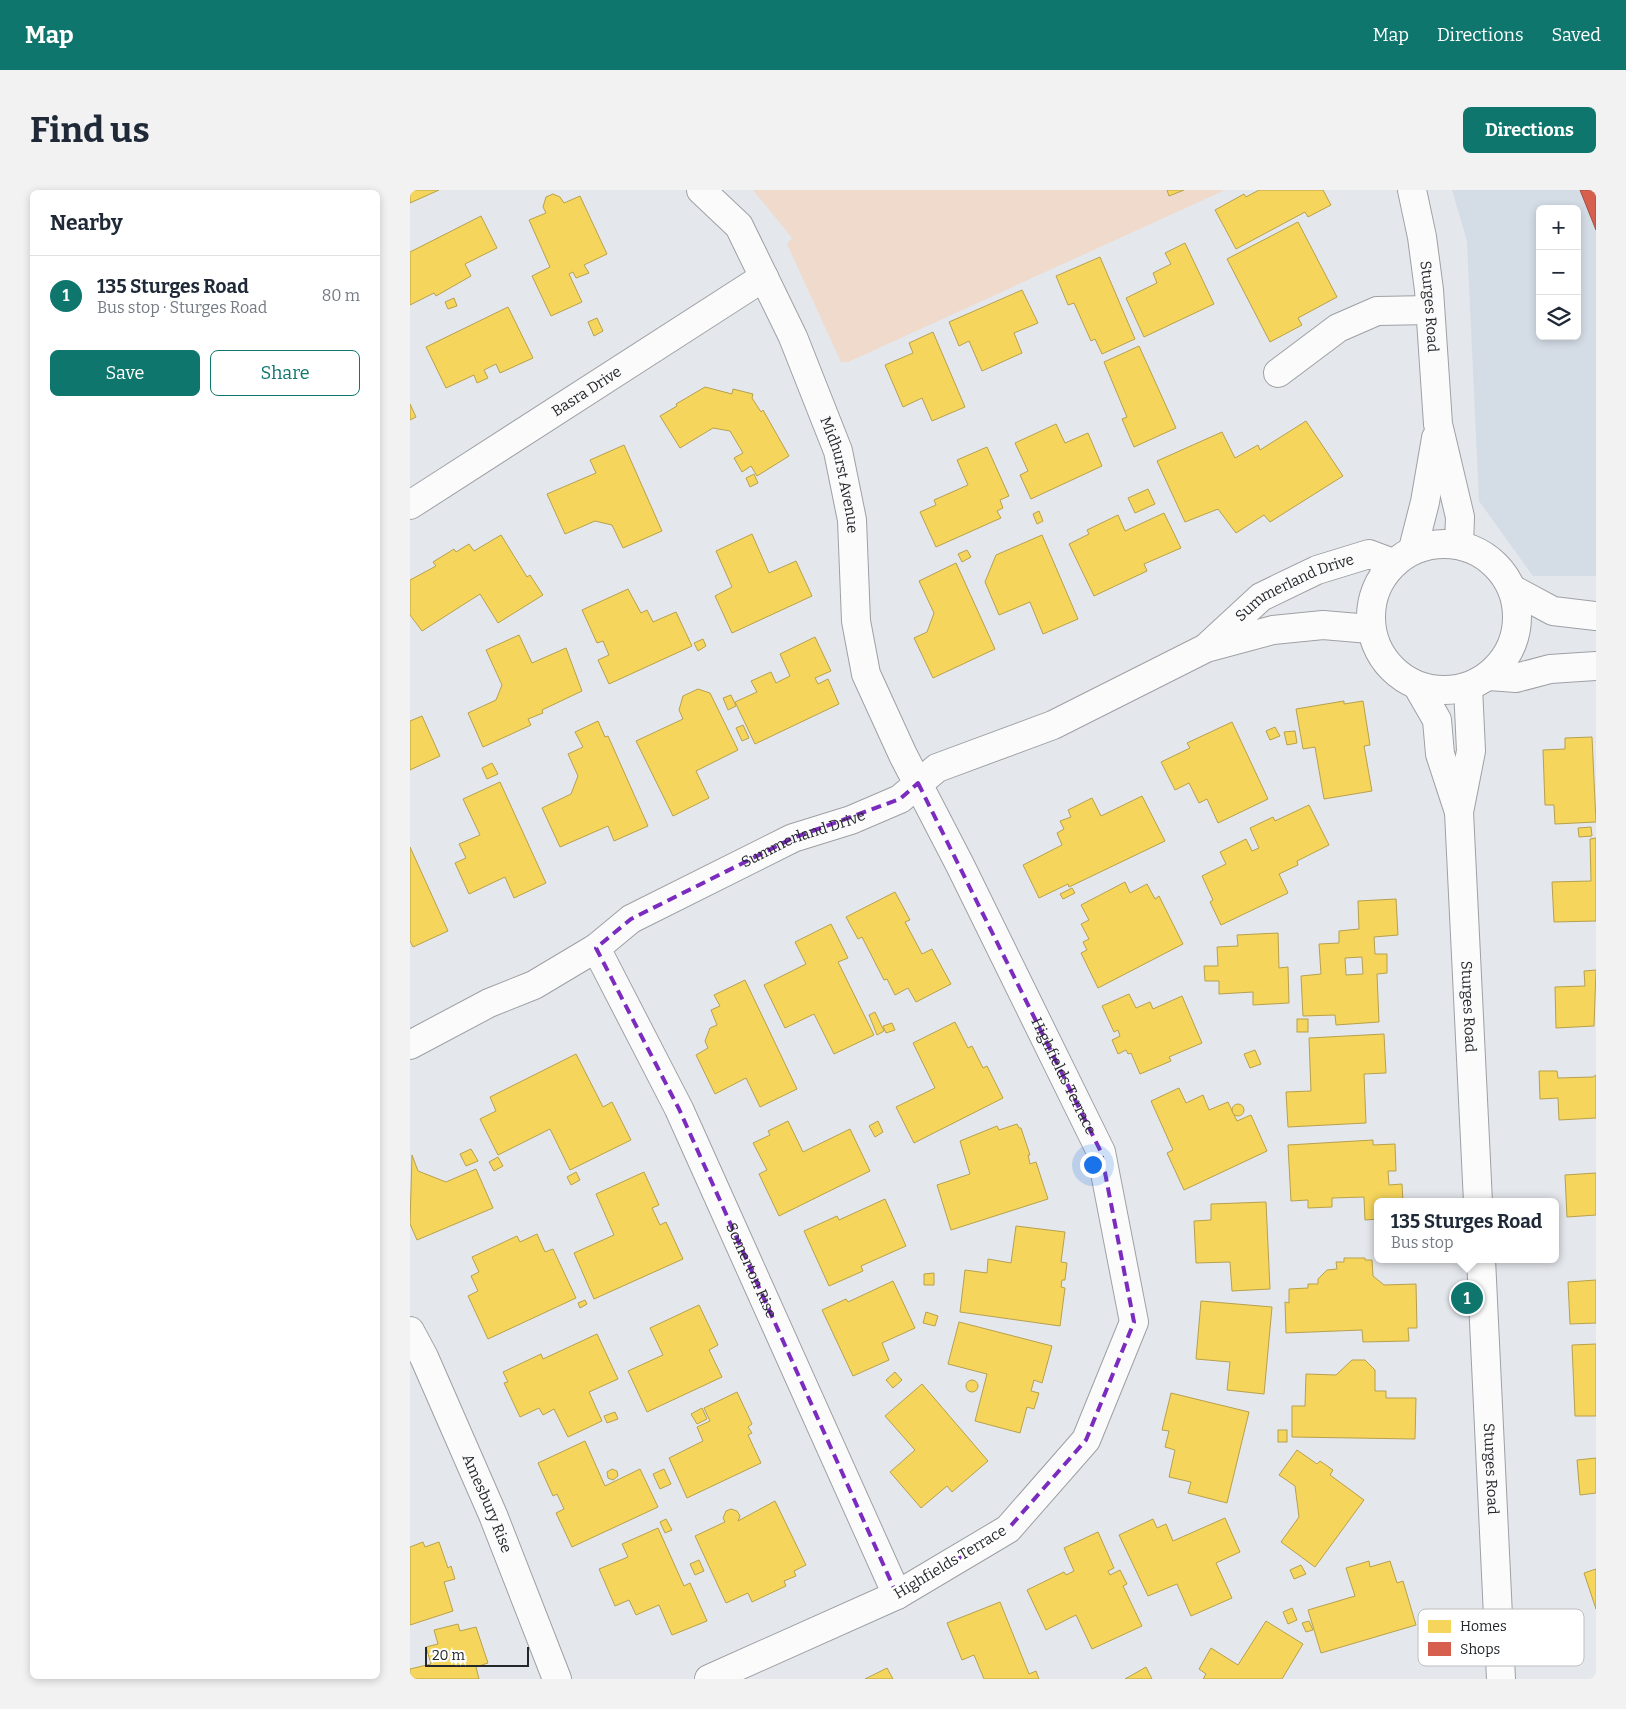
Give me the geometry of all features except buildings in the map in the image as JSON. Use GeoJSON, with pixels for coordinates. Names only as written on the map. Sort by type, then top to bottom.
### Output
{"type":"FeatureCollection","features":[{"type":"Feature","properties":{"kind":"street","name":"Midhurst Avenue"},"geometry":{"type":"LineString","coordinates":[[701,190],[740,226],[793,337],[838,451],[852,520],[856,622],[866,674],[918,783]]}},
{"type":"Feature","properties":{"kind":"street","name":"Sturges Road"},"geometry":{"type":"LineString","coordinates":[[1412,190],[1422,237],[1430,310],[1438,424],[1460,517],[1459,545]]}},
{"type":"Feature","properties":{"kind":"street","name":"Basra Drive"},"geometry":{"type":"LineString","coordinates":[[410,505],[764,277]]}},
{"type":"Feature","properties":{"kind":"street"},"geometry":{"type":"LineString","coordinates":[[1278,374],[1338,328],[1377,311],[1430,310]]}},
{"type":"Feature","properties":{"kind":"street","name":"Sturges Road"},"geometry":{"type":"LineString","coordinates":[[1403,556],[1425,502],[1438,424]]}},
{"type":"Feature","properties":{"kind":"street"},"geometry":{"type":"LineString","coordinates":[[1478,681],[1505,658],[1515,636],[1517,612],[1512,588],[1500,568],[1494,563],[1481,553],[1459,545],[1436,543],[1403,556],[1379,581],[1371,603],[1370,629],[1379,654],[1396,674],[1418,687],[1444,691],[1478,681],[1516,678],[1550,669],[1596,666]]}},
{"type":"Feature","properties":{"kind":"street","name":"Summerland Drive"},"geometry":{"type":"LineString","coordinates":[[1206,648],[1261,597],[1317,570],[1369,554],[1403,556]]}},
{"type":"Feature","properties":{"kind":"street"},"geometry":{"type":"LineString","coordinates":[[1512,588],[1553,611],[1596,616]]}},
{"type":"Feature","properties":{"kind":"street","name":"Summerland Drive"},"geometry":{"type":"LineString","coordinates":[[410,1046],[489,1003],[534,985],[596,948],[631,919],[793,838],[851,820],[900,799],[937,768],[1052,725],[1206,648],[1273,630],[1323,625],[1370,629]]}},
{"type":"Feature","properties":{"kind":"street","name":"Sturges Road"},"geometry":{"type":"LineString","coordinates":[[1478,681],[1471,751],[1459,812],[1478,1198]]}},
{"type":"Feature","properties":{"kind":"street","name":"Sturges Road"},"geometry":{"type":"LineString","coordinates":[[1418,687],[1437,720],[1440,754],[1459,812]]}},
{"type":"Feature","properties":{"kind":"street","name":"Highfields Terrace"},"geometry":{"type":"LineString","coordinates":[[710,1679],[897,1595],[1008,1529],[1086,1440],[1134,1322],[1100,1152],[918,783]]}},
{"type":"Feature","properties":{"kind":"street","name":"Somerton Rise"},"geometry":{"type":"LineString","coordinates":[[596,948],[679,1109],[897,1595]]}},
{"type":"Feature","properties":{"kind":"street","name":"Sturges Road"},"geometry":{"type":"LineString","coordinates":[[1480,1263],[1498,1609]]}},
{"type":"Feature","properties":{"kind":"street","name":"Amesbury Rise"},"geometry":{"type":"LineString","coordinates":[[410,1331],[424,1357],[493,1514],[557,1679]]}},
{"type":"Feature","properties":{"kind":"street","name":"Sturges Road"},"geometry":{"type":"LineString","coordinates":[[1500,1666],[1501,1679]]}},
{"type":"Feature","properties":{"kind":"highlighted area"},"geometry":{"type":"Polygon","coordinates":[[[918,783],[1101,1152],[1134,1322],[1086,1440],[1008,1529],[897,1595],[679,1109],[596,948],[631,919],[793,838],[900,799],[918,783]]]}},
{"type":"Feature","properties":{"kind":"shaded area"},"geometry":{"type":"Polygon","coordinates":[[[753,190],[1225,190],[848,362],[841,362],[787,244],[792,238],[753,190]]]}},
{"type":"Feature","properties":{"kind":"shaded area"},"geometry":{"type":"Polygon","coordinates":[[[1452,190],[1596,190],[1596,576],[1533,576],[1479,501],[1467,241],[1452,190]]]}},
{"type":"Feature","properties":{"kind":"place","name":"135 Sturges Road"},"geometry":{"type":"Point","coordinates":[1467,1298]}}]}
